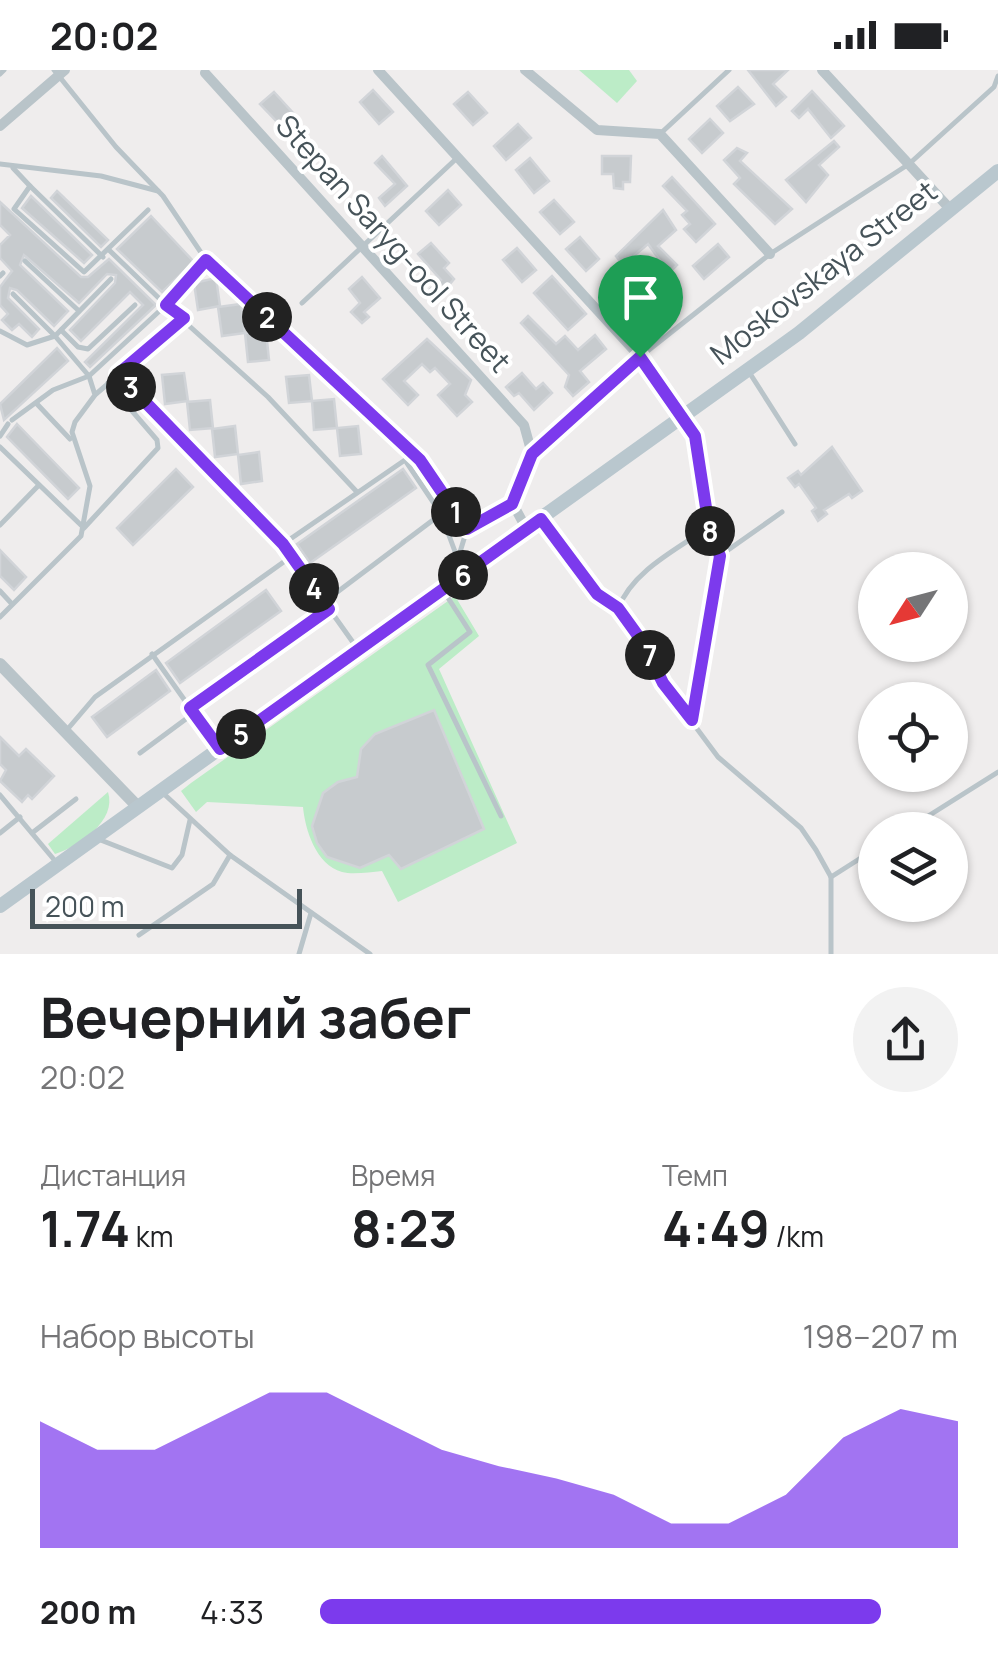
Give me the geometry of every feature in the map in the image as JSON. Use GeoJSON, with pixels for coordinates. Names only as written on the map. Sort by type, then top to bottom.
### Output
{"type":"FeatureCollection","features":[{"type":"Feature","properties":{"kind":"main road","name":"Moskovskaya Street"},"geometry":{"type":"LineString","coordinates":[[0,906],[442,590],[461,568],[527,530],[748,370],[996,175]]}},
{"type":"Feature","properties":{"kind":"street"},"geometry":{"type":"LineString","coordinates":[[378,70],[640,357],[683,417]]}},
{"type":"Feature","properties":{"kind":"street"},"geometry":{"type":"LineString","coordinates":[[525,70],[597,130],[660,134],[770,254]]}},
{"type":"Feature","properties":{"kind":"street"},"geometry":{"type":"LineString","coordinates":[[0,126],[59,72]]}},
{"type":"Feature","properties":{"kind":"street"},"geometry":{"type":"LineString","coordinates":[[827,72],[951,210]]}},
{"type":"Feature","properties":{"kind":"street","name":"Stepan Saryg-ool Street"},"geometry":{"type":"LineString","coordinates":[[205,73],[524,425],[532,454]]}},
{"type":"Feature","properties":{"kind":"street"},"geometry":{"type":"LineString","coordinates":[[527,530],[512,504],[532,454]]}},
{"type":"Feature","properties":{"kind":"street"},"geometry":{"type":"LineString","coordinates":[[0,664],[138,807]]}},
{"type":"Feature","properties":{"kind":"lane"},"geometry":{"type":"LineString","coordinates":[[660,134],[729,70]]}},
{"type":"Feature","properties":{"kind":"lane"},"geometry":{"type":"LineString","coordinates":[[59,72],[116,147],[158,191],[206,260],[420,460],[467,529],[461,568]]}},
{"type":"Feature","properties":{"kind":"lane"},"geometry":{"type":"LineString","coordinates":[[532,454],[640,357],[770,254],[910,164],[994,88],[998,76]]}},
{"type":"Feature","properties":{"kind":"lane"},"geometry":{"type":"LineString","coordinates":[[302,302],[458,157]]}},
{"type":"Feature","properties":{"kind":"lane"},"geometry":{"type":"LineString","coordinates":[[0,164],[100,176],[158,191]]}},
{"type":"Feature","properties":{"kind":"lane"},"geometry":{"type":"LineString","coordinates":[[12,168],[103,257]]}},
{"type":"Feature","properties":{"kind":"lane"},"geometry":{"type":"LineString","coordinates":[[30,186],[14,209],[82,271],[90,270],[148,210]]}},
{"type":"Feature","properties":{"kind":"lane"},"geometry":{"type":"LineString","coordinates":[[109,250],[184,318],[358,492]]}},
{"type":"Feature","properties":{"kind":"lane"},"geometry":{"type":"LineString","coordinates":[[0,436],[10,422],[53,390],[89,376],[166,305],[206,260]]}},
{"type":"Feature","properties":{"kind":"lane"},"geometry":{"type":"LineString","coordinates":[[25,261],[79,312]]}},
{"type":"Feature","properties":{"kind":"lane"},"geometry":{"type":"LineString","coordinates":[[0,331],[27,345],[55,336],[111,279]]}},
{"type":"Feature","properties":{"kind":"lane"},"geometry":{"type":"LineString","coordinates":[[14,294],[89,376],[95,395]]}},
{"type":"Feature","properties":{"kind":"lane"},"geometry":{"type":"LineString","coordinates":[[61,330],[78,347],[88,349],[135,304]]}},
{"type":"Feature","properties":{"kind":"lane"},"geometry":{"type":"LineString","coordinates":[[72,442],[74,422],[95,395],[184,318]]}},
{"type":"Feature","properties":{"kind":"lane"},"geometry":{"type":"LineString","coordinates":[[748,370],[795,444]]}},
{"type":"Feature","properties":{"kind":"lane"},"geometry":{"type":"LineString","coordinates":[[118,374],[283,544],[358,650]]}},
{"type":"Feature","properties":{"kind":"lane"},"geometry":{"type":"LineString","coordinates":[[0,616],[75,544],[84,528],[158,448],[157,440],[108,383]]}},
{"type":"Feature","properties":{"kind":"lane"},"geometry":{"type":"LineString","coordinates":[[36,403],[72,442],[90,486],[84,528]]}},
{"type":"Feature","properties":{"kind":"lane"},"geometry":{"type":"LineString","coordinates":[[683,417],[695,436],[709,527],[720,556],[692,720]]}},
{"type":"Feature","properties":{"kind":"lane"},"geometry":{"type":"LineString","coordinates":[[0,447],[84,528]]}},
{"type":"Feature","properties":{"kind":"lane"},"geometry":{"type":"LineString","coordinates":[[283,544],[404,460],[442,514],[461,568]]}},
{"type":"Feature","properties":{"kind":"lane"},"geometry":{"type":"LineString","coordinates":[[0,524],[39,485]]}},
{"type":"Feature","properties":{"kind":"lane"},"geometry":{"type":"LineString","coordinates":[[467,529],[512,504]]}},
{"type":"Feature","properties":{"kind":"lane"},"geometry":{"type":"LineString","coordinates":[[720,556],[782,512]]}},
{"type":"Feature","properties":{"kind":"lane"},"geometry":{"type":"LineString","coordinates":[[324,602],[442,514]]}},
{"type":"Feature","properties":{"kind":"lane"},"geometry":{"type":"LineString","coordinates":[[541,519],[597,594],[618,608],[644,644],[663,683],[718,757],[801,828],[830,877],[832,954]]}},
{"type":"Feature","properties":{"kind":"lane"},"geometry":{"type":"LineString","coordinates":[[618,608],[628,588],[642,575],[709,527]]}},
{"type":"Feature","properties":{"kind":"lane"},"geometry":{"type":"LineString","coordinates":[[66,731],[94,697],[292,556]]}},
{"type":"Feature","properties":{"kind":"lane"},"geometry":{"type":"LineString","coordinates":[[442,590],[470,632],[428,664],[501,816]]}},
{"type":"Feature","properties":{"kind":"lane"},"geometry":{"type":"LineString","coordinates":[[0,592],[12,604]]}},
{"type":"Feature","properties":{"kind":"lane"},"geometry":{"type":"LineString","coordinates":[[140,753],[329,609]]}},
{"type":"Feature","properties":{"kind":"lane"},"geometry":{"type":"LineString","coordinates":[[152,654],[220,749]]}},
{"type":"Feature","properties":{"kind":"lane"},"geometry":{"type":"LineString","coordinates":[[935,812],[998,772]]}},
{"type":"Feature","properties":{"kind":"lane"},"geometry":{"type":"LineString","coordinates":[[160,791],[230,855],[370,954]]}},
{"type":"Feature","properties":{"kind":"lane"},"geometry":{"type":"LineString","coordinates":[[0,795],[58,865]]}},
{"type":"Feature","properties":{"kind":"lane"},"geometry":{"type":"LineString","coordinates":[[32,833],[76,799]]}},
{"type":"Feature","properties":{"kind":"lane"},"geometry":{"type":"LineString","coordinates":[[0,832],[20,817]]}},
{"type":"Feature","properties":{"kind":"lane"},"geometry":{"type":"LineString","coordinates":[[95,838],[172,868],[182,855],[190,819]]}},
{"type":"Feature","properties":{"kind":"lane"},"geometry":{"type":"LineString","coordinates":[[139,935],[213,884],[230,855]]}},
{"type":"Feature","properties":{"kind":"lane"},"geometry":{"type":"LineString","coordinates":[[830,877],[858,860]]}},
{"type":"Feature","properties":{"kind":"lane"},"geometry":{"type":"LineString","coordinates":[[300,954],[311,913]]}},
{"type":"Feature","properties":{"kind":"green space"},"geometry":{"type":"Polygon","coordinates":[[[579,70],[629,70],[637,81],[617,103],[579,70]]]}},
{"type":"Feature","properties":{"kind":"green space"},"geometry":{"type":"Polygon","coordinates":[[[455,596],[479,636],[439,669],[517,843],[398,902],[382,871],[346,873],[325,862],[309,835],[303,807],[207,802],[196,812],[181,791],[455,596]]]}},
{"type":"Feature","properties":{"kind":"green space"},"geometry":{"type":"Polygon","coordinates":[[[108,792],[102,822],[75,845],[55,854],[48,844],[108,792]]]}},
{"type":"Feature","properties":{"kind":"building"},"geometry":{"type":"Polygon","coordinates":[[[748,70],[788,70],[773,84],[786,97],[776,106],[748,70]]]}},
{"type":"Feature","properties":{"kind":"building"},"geometry":{"type":"Polygon","coordinates":[[[738,87],[754,104],[730,121],[717,106],[738,87]]]}},
{"type":"Feature","properties":{"kind":"building"},"geometry":{"type":"Polygon","coordinates":[[[373,90],[393,112],[379,124],[360,102],[373,90]]]}},
{"type":"Feature","properties":{"kind":"building"},"geometry":{"type":"Polygon","coordinates":[[[812,91],[844,126],[831,138],[808,109],[799,118],[792,111],[812,91]]]}},
{"type":"Feature","properties":{"kind":"building"},"geometry":{"type":"Polygon","coordinates":[[[274,92],[294,114],[281,126],[260,104],[274,92]]]}},
{"type":"Feature","properties":{"kind":"building"},"geometry":{"type":"Polygon","coordinates":[[[468,92],[487,113],[473,125],[454,104],[468,92]]]}},
{"type":"Feature","properties":{"kind":"building"},"geometry":{"type":"Polygon","coordinates":[[[710,119],[723,133],[702,153],[689,139],[710,119]]]}},
{"type":"Feature","properties":{"kind":"building"},"geometry":{"type":"Polygon","coordinates":[[[518,124],[531,138],[506,160],[494,146],[518,124]]]}},
{"type":"Feature","properties":{"kind":"building"},"geometry":{"type":"Polygon","coordinates":[[[834,141],[839,147],[819,165],[828,175],[806,202],[786,180],[834,141]]]}},
{"type":"Feature","properties":{"kind":"building"},"geometry":{"type":"Polygon","coordinates":[[[737,148],[747,153],[740,161],[792,209],[775,224],[734,184],[740,178],[724,160],[737,148]]]}},
{"type":"Feature","properties":{"kind":"building"},"geometry":{"type":"Polygon","coordinates":[[[382,156],[407,186],[385,206],[379,198],[395,184],[375,163],[382,156]]]}},
{"type":"Feature","properties":{"kind":"building"},"geometry":{"type":"Polygon","coordinates":[[[602,156],[631,156],[630,182],[623,182],[623,189],[614,188],[613,174],[602,174],[602,156]]]}},
{"type":"Feature","properties":{"kind":"building"},"geometry":{"type":"Polygon","coordinates":[[[530,158],[549,181],[534,193],[516,170],[530,158]]]}},
{"type":"Feature","properties":{"kind":"building"},"geometry":{"type":"Polygon","coordinates":[[[672,177],[715,224],[696,242],[684,229],[690,224],[682,215],[687,211],[663,186],[672,177]]]}},
{"type":"Feature","properties":{"kind":"building"},"geometry":{"type":"Polygon","coordinates":[[[448,190],[461,205],[439,225],[426,211],[448,190]]]}},
{"type":"Feature","properties":{"kind":"building"},"geometry":{"type":"Polygon","coordinates":[[[57,191],[108,240],[101,247],[51,198],[57,191]]]}},
{"type":"Feature","properties":{"kind":"building"},"geometry":{"type":"Polygon","coordinates":[[[31,196],[92,255],[84,263],[22,208],[31,196]]]}},
{"type":"Feature","properties":{"kind":"building"},"geometry":{"type":"Polygon","coordinates":[[[554,200],[574,222],[560,234],[540,212],[554,200]]]}},
{"type":"Feature","properties":{"kind":"building"},"geometry":{"type":"Polygon","coordinates":[[[0,202],[81,277],[88,277],[109,259],[156,305],[90,367],[85,362],[143,305],[130,292],[81,341],[70,330],[115,283],[116,275],[107,274],[79,303],[24,255],[20,265],[68,311],[54,326],[17,290],[10,288],[8,298],[39,329],[32,337],[19,324],[12,330],[2,320],[8,314],[0,305],[0,287],[12,271],[0,258],[0,245],[10,235],[0,225],[0,202]]]}},
{"type":"Feature","properties":{"kind":"building"},"geometry":{"type":"Polygon","coordinates":[[[663,210],[676,230],[658,246],[677,265],[669,273],[648,244],[623,265],[616,256],[663,210]]]}},
{"type":"Feature","properties":{"kind":"building"},"geometry":{"type":"Polygon","coordinates":[[[151,216],[194,262],[162,292],[117,249],[151,216]]]}},
{"type":"Feature","properties":{"kind":"building"},"geometry":{"type":"Polygon","coordinates":[[[580,237],[599,259],[586,271],[566,249],[580,237]]]}},
{"type":"Feature","properties":{"kind":"building"},"geometry":{"type":"Polygon","coordinates":[[[431,243],[449,263],[444,268],[454,279],[434,303],[426,293],[441,280],[418,254],[431,243]]]}},
{"type":"Feature","properties":{"kind":"building"},"geometry":{"type":"Polygon","coordinates":[[[718,244],[729,257],[704,279],[693,266],[718,244]]]}},
{"type":"Feature","properties":{"kind":"building"},"geometry":{"type":"Polygon","coordinates":[[[517,248],[536,270],[522,282],[503,260],[517,248]]]}},
{"type":"Feature","properties":{"kind":"building"},"geometry":{"type":"Polygon","coordinates":[[[552,276],[586,314],[568,330],[534,293],[552,276]]]}},
{"type":"Feature","properties":{"kind":"building"},"geometry":{"type":"Polygon","coordinates":[[[362,277],[380,298],[364,312],[369,317],[362,323],[351,312],[360,303],[349,289],[362,277]]]}},
{"type":"Feature","properties":{"kind":"building"},"geometry":{"type":"Polygon","coordinates":[[[216,278],[220,306],[198,310],[194,283],[216,278]]]}},
{"type":"Feature","properties":{"kind":"building"},"geometry":{"type":"Polygon","coordinates":[[[654,283],[659,288],[650,297],[657,305],[635,324],[623,311],[654,283]]]}},
{"type":"Feature","properties":{"kind":"building"},"geometry":{"type":"Polygon","coordinates":[[[241,304],[245,333],[222,336],[218,307],[241,304]]]}},
{"type":"Feature","properties":{"kind":"building"},"geometry":{"type":"Polygon","coordinates":[[[528,316],[556,344],[565,336],[578,350],[595,335],[606,349],[580,371],[589,382],[573,396],[565,387],[569,375],[521,323],[528,316]]]}},
{"type":"Feature","properties":{"kind":"building"},"geometry":{"type":"Polygon","coordinates":[[[266,331],[269,360],[248,362],[245,333],[266,331]]]}},
{"type":"Feature","properties":{"kind":"building"},"geometry":{"type":"Polygon","coordinates":[[[427,339],[471,380],[465,395],[472,402],[457,416],[438,395],[450,384],[435,368],[430,372],[422,364],[404,381],[418,395],[408,405],[383,379],[427,339]]]}},
{"type":"Feature","properties":{"kind":"building"},"geometry":{"type":"Polygon","coordinates":[[[57,348],[68,361],[4,420],[0,404],[57,348]]]}},
{"type":"Feature","properties":{"kind":"building"},"geometry":{"type":"Polygon","coordinates":[[[184,373],[188,401],[165,404],[162,375],[184,373]]]}},
{"type":"Feature","properties":{"kind":"building"},"geometry":{"type":"Polygon","coordinates":[[[522,373],[536,389],[543,383],[552,393],[534,410],[519,393],[514,396],[506,387],[522,373]]]}},
{"type":"Feature","properties":{"kind":"building"},"geometry":{"type":"Polygon","coordinates":[[[309,375],[312,401],[289,403],[286,377],[309,375]]]}},
{"type":"Feature","properties":{"kind":"building"},"geometry":{"type":"Polygon","coordinates":[[[334,399],[337,428],[314,430],[312,401],[334,399]]]}},
{"type":"Feature","properties":{"kind":"building"},"geometry":{"type":"Polygon","coordinates":[[[210,400],[213,428],[190,430],[187,402],[210,400]]]}},
{"type":"Feature","properties":{"kind":"building"},"geometry":{"type":"Polygon","coordinates":[[[17,424],[79,488],[68,499],[7,437],[17,424]]]}},
{"type":"Feature","properties":{"kind":"building"},"geometry":{"type":"Polygon","coordinates":[[[235,426],[238,454],[215,457],[212,429],[235,426]]]}},
{"type":"Feature","properties":{"kind":"building"},"geometry":{"type":"Polygon","coordinates":[[[358,426],[361,454],[340,456],[337,428],[358,426]]]}},
{"type":"Feature","properties":{"kind":"building"},"geometry":{"type":"Polygon","coordinates":[[[832,447],[862,491],[852,498],[849,494],[824,510],[827,514],[818,521],[812,511],[816,508],[799,484],[795,487],[788,478],[798,471],[801,475],[832,447]]]}},
{"type":"Feature","properties":{"kind":"building"},"geometry":{"type":"Polygon","coordinates":[[[259,452],[262,481],[241,484],[238,455],[259,452]]]}},
{"type":"Feature","properties":{"kind":"building"},"geometry":{"type":"Polygon","coordinates":[[[176,469],[193,487],[133,545],[117,528],[176,469]]]}},
{"type":"Feature","properties":{"kind":"building"},"geometry":{"type":"Polygon","coordinates":[[[403,469],[416,488],[310,563],[297,544],[403,469]]]}},
{"type":"Feature","properties":{"kind":"building"},"geometry":{"type":"Polygon","coordinates":[[[0,550],[26,577],[14,590],[0,576],[0,550]]]}},
{"type":"Feature","properties":{"kind":"building"},"geometry":{"type":"Polygon","coordinates":[[[266,590],[281,611],[180,683],[166,663],[266,590]]]}},
{"type":"Feature","properties":{"kind":"building"},"geometry":{"type":"Polygon","coordinates":[[[156,670],[170,691],[107,737],[92,717],[156,670]]]}},
{"type":"Feature","properties":{"kind":"building"},"geometry":{"type":"Polygon","coordinates":[[[434,710],[484,829],[401,869],[389,855],[360,868],[327,857],[312,826],[323,793],[338,782],[357,777],[361,749],[375,734],[434,710]]]}},
{"type":"Feature","properties":{"kind":"building"},"geometry":{"type":"Polygon","coordinates":[[[0,737],[19,756],[26,749],[54,776],[32,799],[28,795],[22,802],[0,781],[6,770],[0,764],[0,737]]]}},
{"type":"Feature","properties":{"kind":"route"},"geometry":{"type":"LineString","coordinates":[[206,260],[420,460],[467,529],[512,504],[532,454],[640,357],[695,436],[709,527],[720,556],[719,582],[692,720],[663,683],[644,644],[618,608],[597,594],[541,519],[220,749],[190,708],[329,609],[283,544],[118,374],[184,318],[166,305],[182,282],[206,260]]}}]}
